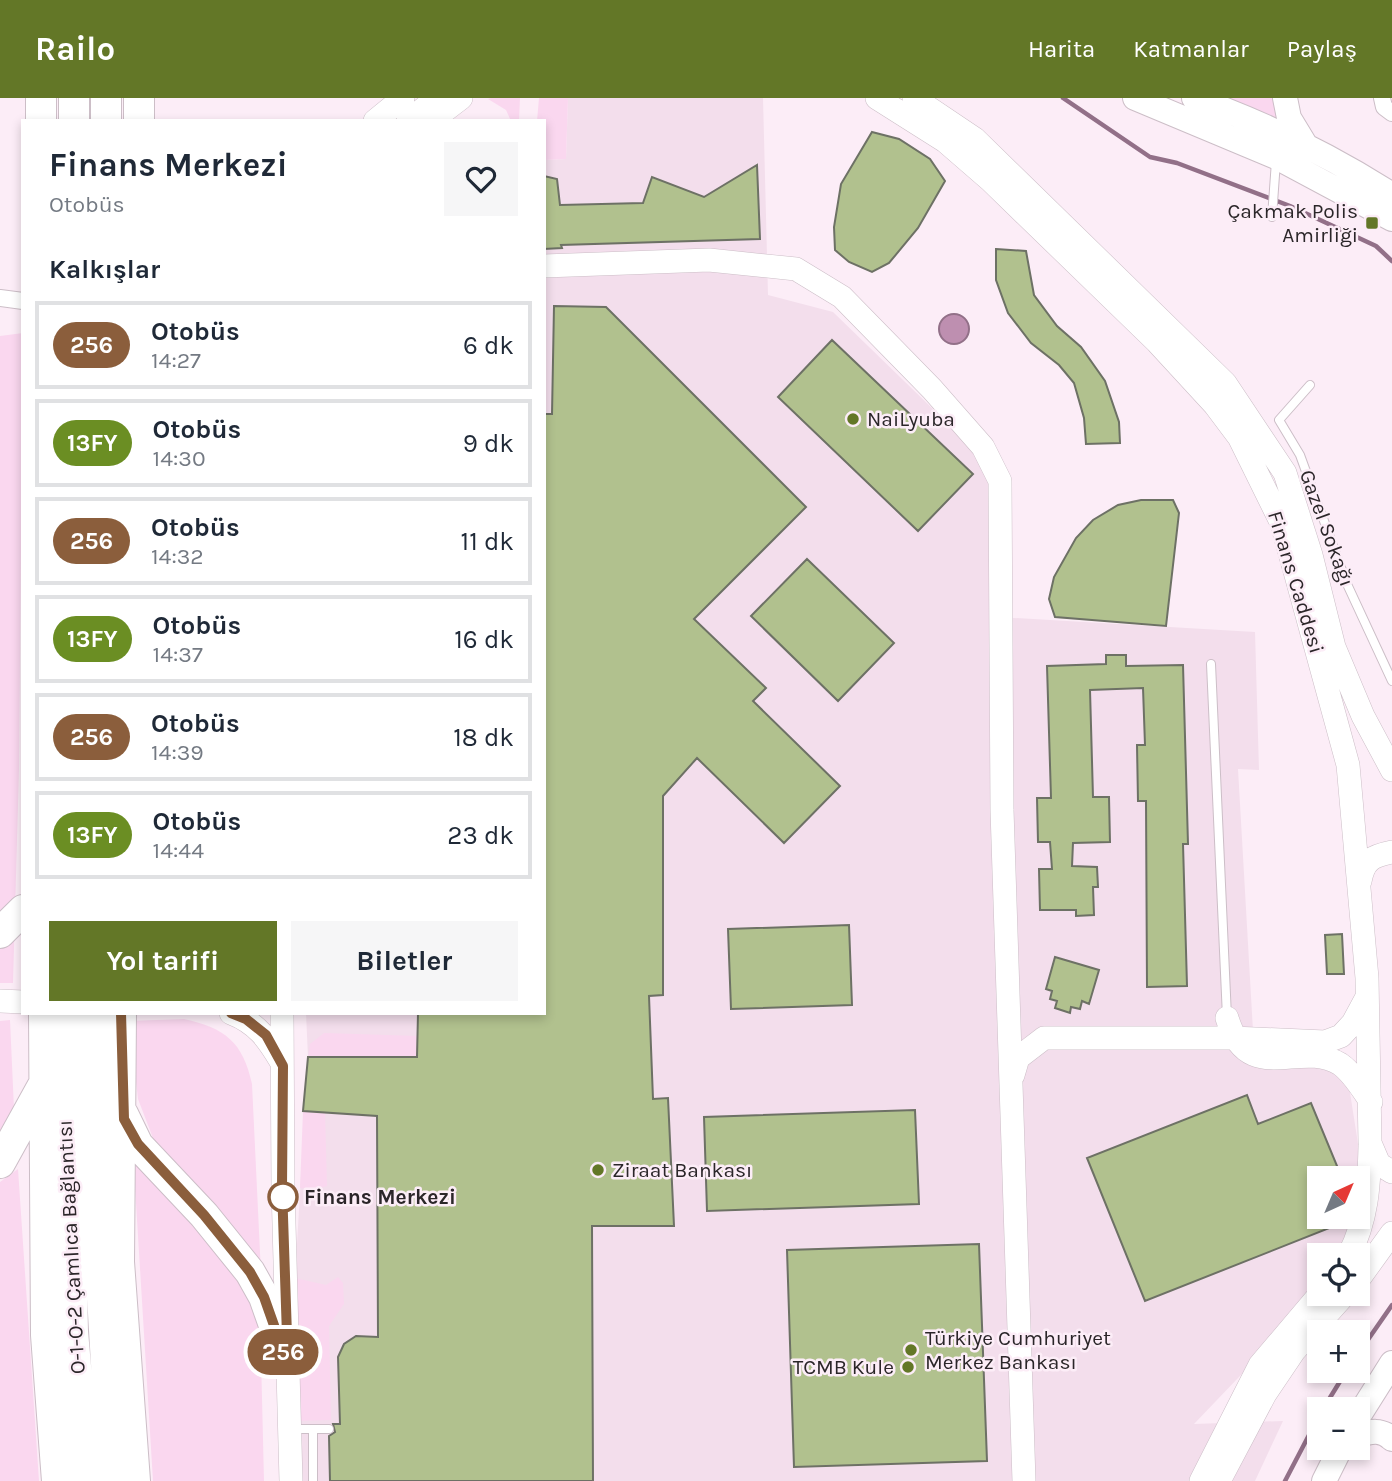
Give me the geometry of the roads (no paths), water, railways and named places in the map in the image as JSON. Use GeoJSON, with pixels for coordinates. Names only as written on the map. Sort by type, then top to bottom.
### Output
{"type":"FeatureCollection","features":[{"type":"Feature","properties":{"kind":"highway"},"geometry":{"type":"LineString","coordinates":[[41,98],[41,119]]}},
{"type":"Feature","properties":{"kind":"highway"},"geometry":{"type":"LineString","coordinates":[[74,98],[74,119]]}},
{"type":"Feature","properties":{"kind":"highway"},"geometry":{"type":"LineString","coordinates":[[106,98],[106,119]]}},
{"type":"Feature","properties":{"kind":"highway"},"geometry":{"type":"LineString","coordinates":[[139,98],[139,119]]}},
{"type":"Feature","properties":{"kind":"highway"},"geometry":{"type":"LineString","coordinates":[[0,933],[21,912]]}},
{"type":"Feature","properties":{"kind":"highway"},"geometry":{"type":"LineString","coordinates":[[44,1015],[46,1335],[57,1481]]}},
{"type":"Feature","properties":{"kind":"highway","name":"O-1-O-2 Çamlıca Bağlantısı"},"geometry":{"type":"LineString","coordinates":[[65,1015],[73,1332],[86,1481]]}},
{"type":"Feature","properties":{"kind":"highway","name":"O-1-O-2 Çamlıca Bağlantısı"},"geometry":{"type":"LineString","coordinates":[[94,1015],[99,1245],[113,1481]]}},
{"type":"Feature","properties":{"kind":"highway"},"geometry":{"type":"LineString","coordinates":[[121,1015],[119,1262],[135,1481]]}},
{"type":"Feature","properties":{"kind":"highway"},"geometry":{"type":"LineString","coordinates":[[0,1163],[44,1084]]}},
{"type":"Feature","properties":{"kind":"highway"},"geometry":{"type":"LineString","coordinates":[[121,1093],[124,1119],[138,1144],[204,1215],[250,1272],[264,1297],[288,1365]]}},
{"type":"Feature","properties":{"kind":"main road"},"geometry":{"type":"LineString","coordinates":[[1135,98],[1275,168],[1392,219]]}},
{"type":"Feature","properties":{"kind":"main road"},"geometry":{"type":"LineString","coordinates":[[1194,98],[1247,117],[1306,146],[1392,195]]}},
{"type":"Feature","properties":{"kind":"main road"},"geometry":{"type":"LineString","coordinates":[[1285,98],[1289,118],[1306,146]]}},
{"type":"Feature","properties":{"kind":"main road"},"geometry":{"type":"LineString","coordinates":[[1370,1398],[1392,1363]]}},
{"type":"Feature","properties":{"kind":"main road"},"geometry":{"type":"LineString","coordinates":[[1370,1431],[1383,1432],[1392,1439]]}},
{"type":"Feature","properties":{"kind":"main road"},"geometry":{"type":"LineString","coordinates":[[1324,1481],[1334,1460]]}},
{"type":"Feature","properties":{"kind":"street"},"geometry":{"type":"LineString","coordinates":[[377,119],[403,98]]}},
{"type":"Feature","properties":{"kind":"street","name":"Finans Caddesi"},"geometry":{"type":"LineString","coordinates":[[877,98],[945,141],[990,180],[1157,342],[1215,405],[1239,437],[1282,524],[1348,765],[1367,996],[1371,1102]]}},
{"type":"Feature","properties":{"kind":"street","name":"Finans Caddesi"},"geometry":{"type":"LineString","coordinates":[[914,98],[975,139],[1225,383],[1284,473],[1311,555],[1334,647],[1363,716],[1392,770]]}},
{"type":"Feature","properties":{"kind":"street"},"geometry":{"type":"LineString","coordinates":[[1382,98],[1384,107],[1392,113]]}},
{"type":"Feature","properties":{"kind":"street"},"geometry":{"type":"LineString","coordinates":[[412,119],[450,100]]}},
{"type":"Feature","properties":{"kind":"street"},"geometry":{"type":"LineString","coordinates":[[433,119],[450,100]]}},
{"type":"Feature","properties":{"kind":"street"},"geometry":{"type":"LineString","coordinates":[[546,266],[709,260],[796,269],[842,297],[932,389],[984,447],[1000,481],[1002,810],[1024,1481]]}},
{"type":"Feature","properties":{"kind":"street"},"geometry":{"type":"LineString","coordinates":[[0,298],[21,301]]}},
{"type":"Feature","properties":{"kind":"street"},"geometry":{"type":"LineString","coordinates":[[1359,882],[1363,866],[1373,856],[1392,852]]}},
{"type":"Feature","properties":{"kind":"street"},"geometry":{"type":"LineString","coordinates":[[1011,1081],[1018,1058],[1044,1038],[1229,1033],[1325,1042],[1341,1036],[1353,1023],[1367,996]]}},
{"type":"Feature","properties":{"kind":"street"},"geometry":{"type":"LineString","coordinates":[[0,1001],[21,1002]]}},
{"type":"Feature","properties":{"kind":"street"},"geometry":{"type":"LineString","coordinates":[[236,1015],[246,1019],[266,1035],[283,1066]]}},
{"type":"Feature","properties":{"kind":"street"},"geometry":{"type":"LineString","coordinates":[[282,1015],[282,1187],[291,1481]]}},
{"type":"Feature","properties":{"kind":"street"},"geometry":{"type":"LineString","coordinates":[[1229,1033],[1247,1052],[1267,1057],[1320,1059],[1339,1064],[1354,1077],[1371,1102],[1368,1197],[1360,1234],[1355,1243]]}},
{"type":"Feature","properties":{"kind":"street"},"geometry":{"type":"LineString","coordinates":[[1370,1143],[1379,1164],[1392,1172]]}},
{"type":"Feature","properties":{"kind":"street"},"geometry":{"type":"LineString","coordinates":[[1370,1263],[1392,1233]]}},
{"type":"Feature","properties":{"kind":"street"},"geometry":{"type":"LineString","coordinates":[[1201,1481],[1261,1365],[1310,1306]]}},
{"type":"Feature","properties":{"kind":"street"},"geometry":{"type":"LineString","coordinates":[[1219,1481],[1279,1373],[1335,1306]]}},
{"type":"Feature","properties":{"kind":"lane"},"geometry":{"type":"LineString","coordinates":[[1272,217],[1275,168]]}},
{"type":"Feature","properties":{"kind":"lane","name":"Gazel Sokağı"},"geometry":{"type":"LineString","coordinates":[[1310,385],[1279,420],[1300,455],[1347,584],[1392,681]]}},
{"type":"Feature","properties":{"kind":"lane"},"geometry":{"type":"LineString","coordinates":[[1211,664],[1229,1033]]}},
{"type":"Feature","properties":{"kind":"lane"},"geometry":{"type":"LineString","coordinates":[[289,1429],[329,1429]]}},
{"type":"Feature","properties":{"kind":"lane"},"geometry":{"type":"LineString","coordinates":[[313,1429],[313,1481]]}},
{"type":"Feature","properties":{"kind":"waterway"},"geometry":{"type":"LineString","coordinates":[[1063,98],[1150,157],[1177,163],[1290,206],[1376,246],[1392,261]]}},
{"type":"Feature","properties":{"kind":"waterway"},"geometry":{"type":"LineString","coordinates":[[1370,1337],[1392,1305]]}},
{"type":"Feature","properties":{"kind":"waterway"},"geometry":{"type":"LineString","coordinates":[[1330,1397],[1339,1383]]}},
{"type":"Feature","properties":{"kind":"waterway"},"geometry":{"type":"LineString","coordinates":[[1285,1481],[1307,1439]]}},
{"type":"Feature","properties":{"kind":"place","name":"Çakmak Polis Amirliği"},"geometry":{"type":"Point","coordinates":[1372,223]}},
{"type":"Feature","properties":{"kind":"place","name":"NaiLyuba"},"geometry":{"type":"Point","coordinates":[853,419]}},
{"type":"Feature","properties":{"kind":"place","name":"Ziraat Bankası"},"geometry":{"type":"Point","coordinates":[598,1170]}},
{"type":"Feature","properties":{"kind":"place","name":"Finans Merkezi"},"geometry":{"type":"Point","coordinates":[283,1197]}},
{"type":"Feature","properties":{"kind":"place","name":"Türkiye Cumhuriyet Merkez Bankası"},"geometry":{"type":"Point","coordinates":[911,1350]}},
{"type":"Feature","properties":{"kind":"place","name":"TCMB Kule"},"geometry":{"type":"Point","coordinates":[908,1367]}}]}
